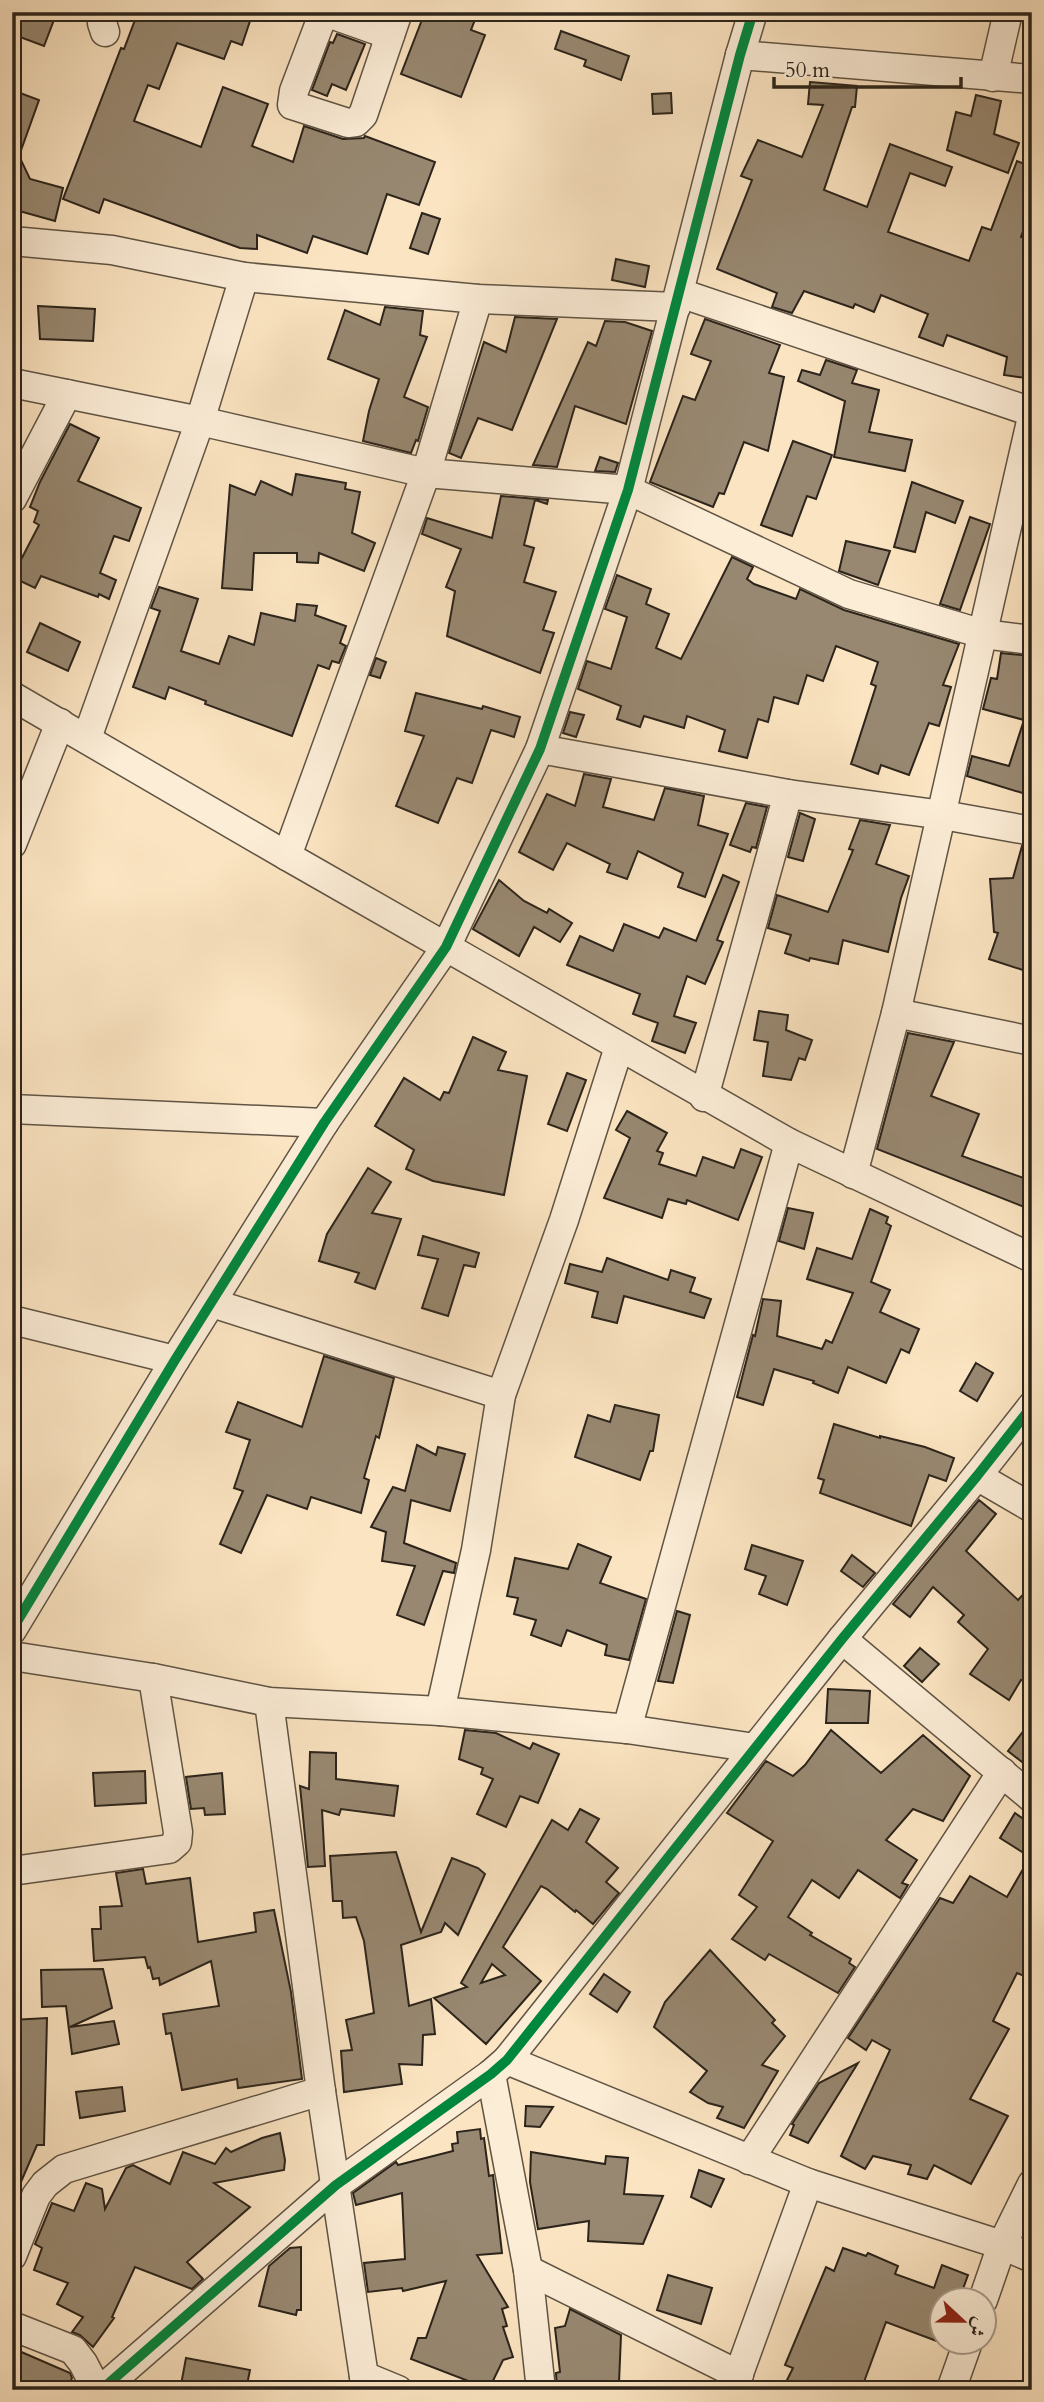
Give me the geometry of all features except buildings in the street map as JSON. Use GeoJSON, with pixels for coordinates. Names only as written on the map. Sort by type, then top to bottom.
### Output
{"type":"FeatureCollection","features":[{"type":"Feature","properties":{"kind":"street"},"geometry":{"type":"LineString","coordinates":[[324,12],[394,24],[363,115],[356,122],[348,123],[292,105],[294,91],[324,12]]}},
{"type":"Feature","properties":{"kind":"street"},"geometry":{"type":"LineString","coordinates":[[12,1630],[175,1360],[324,1123],[446,947],[540,749],[628,490],[753,12]]}},
{"type":"Feature","properties":{"kind":"street"},"geometry":{"type":"LineString","coordinates":[[993,77],[1008,12]]}},
{"type":"Feature","properties":{"kind":"street"},"geometry":{"type":"LineString","coordinates":[[740,55],[1032,79]]}},
{"type":"Feature","properties":{"kind":"street"},"geometry":{"type":"LineString","coordinates":[[12,242],[112,250],[244,277],[478,299],[678,300],[1032,414],[943,816],[896,1013],[853,1174]]}},
{"type":"Feature","properties":{"kind":"street"},"geometry":{"type":"LineString","coordinates":[[87,738],[200,421],[244,277]]}},
{"type":"Feature","properties":{"kind":"street"},"geometry":{"type":"LineString","coordinates":[[287,856],[426,473],[478,299]]}},
{"type":"Feature","properties":{"kind":"street"},"geometry":{"type":"LineString","coordinates":[[12,383],[200,421],[426,473],[628,490],[849,594],[983,634],[1032,640]]}},
{"type":"Feature","properties":{"kind":"street"},"geometry":{"type":"LineString","coordinates":[[12,499],[67,394]]}},
{"type":"Feature","properties":{"kind":"street"},"geometry":{"type":"LineString","coordinates":[[12,696],[704,1097],[789,1143],[1032,1258]]}},
{"type":"Feature","properties":{"kind":"street"},"geometry":{"type":"LineString","coordinates":[[12,844],[60,723]]}},
{"type":"Feature","properties":{"kind":"street"},"geometry":{"type":"LineString","coordinates":[[540,749],[788,794],[1032,831]]}},
{"type":"Feature","properties":{"kind":"street"},"geometry":{"type":"LineString","coordinates":[[704,1097],[788,794]]}},
{"type":"Feature","properties":{"kind":"street"},"geometry":{"type":"LineString","coordinates":[[896,1013],[1032,1041]]}},
{"type":"Feature","properties":{"kind":"street"},"geometry":{"type":"LineString","coordinates":[[440,1711],[476,1550],[501,1395],[564,1220],[619,1046]]}},
{"type":"Feature","properties":{"kind":"street"},"geometry":{"type":"LineString","coordinates":[[12,1109],[324,1123]]}},
{"type":"Feature","properties":{"kind":"street"},"geometry":{"type":"LineString","coordinates":[[627,1729],[789,1143]]}},
{"type":"Feature","properties":{"kind":"street"},"geometry":{"type":"LineString","coordinates":[[212,1303],[501,1395]]}},
{"type":"Feature","properties":{"kind":"street"},"geometry":{"type":"LineString","coordinates":[[12,1320],[175,1360]]}},
{"type":"Feature","properties":{"kind":"street"},"geometry":{"type":"LineString","coordinates":[[12,2326],[73,2350],[99,2390],[336,2185],[499,2067],[1032,1406]]}},
{"type":"Feature","properties":{"kind":"street"},"geometry":{"type":"LineString","coordinates":[[977,1476],[1032,1508]]}},
{"type":"Feature","properties":{"kind":"street"},"geometry":{"type":"LineString","coordinates":[[842,1639],[1032,1798]]}},
{"type":"Feature","properties":{"kind":"street"},"geometry":{"type":"LineString","coordinates":[[12,1656],[153,1678],[270,1702],[440,1711],[627,1729],[755,1748]]}},
{"type":"Feature","properties":{"kind":"street"},"geometry":{"type":"LineString","coordinates":[[12,1871],[169,1849],[177,1842],[178,1832],[153,1678]]}},
{"type":"Feature","properties":{"kind":"street"},"geometry":{"type":"LineString","coordinates":[[270,1702],[321,2091],[365,2383],[398,2390]]}},
{"type":"Feature","properties":{"kind":"street"},"geometry":{"type":"LineString","coordinates":[[749,2160],[1002,1772]]}},
{"type":"Feature","properties":{"kind":"street"},"geometry":{"type":"LineString","coordinates":[[499,2067],[808,2183],[1002,2245],[1032,2258]]}},
{"type":"Feature","properties":{"kind":"street"},"geometry":{"type":"LineString","coordinates":[[499,2067],[528,2270],[541,2390]]}},
{"type":"Feature","properties":{"kind":"street"},"geometry":{"type":"LineString","coordinates":[[12,2256],[36,2196],[45,2183],[64,2169],[321,2091]]}},
{"type":"Feature","properties":{"kind":"street"},"geometry":{"type":"LineString","coordinates":[[528,2270],[736,2383],[808,2183]]}},
{"type":"Feature","properties":{"kind":"street"},"geometry":{"type":"LineString","coordinates":[[988,2286],[1002,2245],[1032,2184]]}},
{"type":"Feature","properties":{"kind":"street"},"geometry":{"type":"LineString","coordinates":[[951,2390],[963,2356]]}},
{"type":"Feature","properties":{"kind":"cycle path"},"geometry":{"type":"LineString","coordinates":[[12,1630],[175,1360],[324,1123],[446,947],[540,749],[628,490],[753,12]]}},
{"type":"Feature","properties":{"kind":"cycle path"},"geometry":{"type":"LineString","coordinates":[[101,2390],[336,2185],[507,2060],[842,1639],[1032,1406]]}}]}
